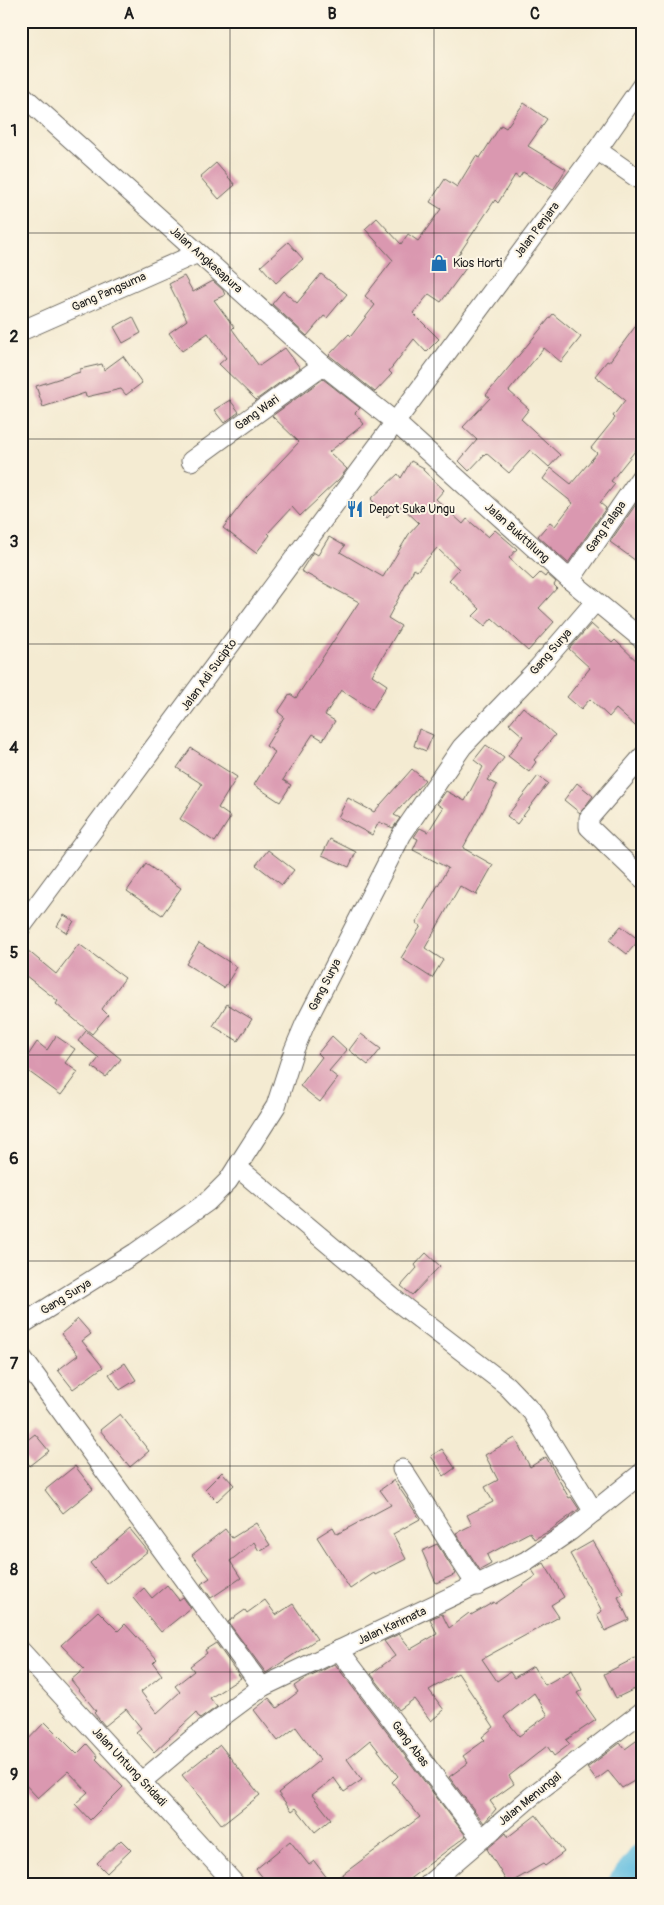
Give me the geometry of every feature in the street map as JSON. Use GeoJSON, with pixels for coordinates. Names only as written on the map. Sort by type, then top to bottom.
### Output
{"type":"FeatureCollection","features":[{"type":"Feature","properties":{"kind":"street","name":"Jalan Penjara"},"geometry":{"type":"LineString","coordinates":[[395,422],[598,150],[643,84]]}},
{"type":"Feature","properties":{"kind":"street","name":"Jalan Angkasapura"},"geometry":{"type":"LineString","coordinates":[[21,94],[323,365],[395,422]]}},
{"type":"Feature","properties":{"kind":"street"},"geometry":{"type":"LineString","coordinates":[[598,150],[643,182]]}},
{"type":"Feature","properties":{"kind":"street","name":"Gang Pangsuma"},"geometry":{"type":"LineString","coordinates":[[21,330],[198,253]]}},
{"type":"Feature","properties":{"kind":"street","name":"Gang Wari"},"geometry":{"type":"LineString","coordinates":[[191,461],[323,365]]}},
{"type":"Feature","properties":{"kind":"street","name":"Jalan Bukittilung"},"geometry":{"type":"LineString","coordinates":[[395,422],[595,602],[643,640]]}},
{"type":"Feature","properties":{"kind":"street","name":"Jalan Adi Sucipto"},"geometry":{"type":"LineString","coordinates":[[21,927],[395,422]]}},
{"type":"Feature","properties":{"kind":"street","name":"Gang Palapa"},"geometry":{"type":"LineString","coordinates":[[570,580],[643,474]]}},
{"type":"Feature","properties":{"kind":"street","name":"Gang Surya"},"geometry":{"type":"LineString","coordinates":[[21,1324],[135,1253],[207,1202],[228,1181],[276,1106],[294,1050],[306,1024],[397,843],[418,807],[462,747],[538,668],[595,602]]}},
{"type":"Feature","properties":{"kind":"street"},"geometry":{"type":"LineString","coordinates":[[643,756],[589,818],[589,827],[643,879]]}},
{"type":"Feature","properties":{"kind":"street"},"geometry":{"type":"LineString","coordinates":[[237,1167],[399,1304],[506,1385],[532,1412],[594,1512]]}},
{"type":"Feature","properties":{"kind":"street"},"geometry":{"type":"LineString","coordinates":[[21,1356],[262,1687]]}},
{"type":"Feature","properties":{"kind":"street"},"geometry":{"type":"LineString","coordinates":[[402,1469],[477,1586]]}},
{"type":"Feature","properties":{"kind":"street","name":"Jalan Karimata"},"geometry":{"type":"LineString","coordinates":[[142,1781],[192,1739],[262,1687],[477,1586],[551,1546],[643,1472]]}},
{"type":"Feature","properties":{"kind":"street","name":"Gang Abas"},"geometry":{"type":"LineString","coordinates":[[339,1650],[481,1838]]}},
{"type":"Feature","properties":{"kind":"street","name":"Jalan Untung Sridadi"},"geometry":{"type":"LineString","coordinates":[[21,1651],[142,1781],[232,1882]]}},
{"type":"Feature","properties":{"kind":"street","name":"Jalan Menungal"},"geometry":{"type":"LineString","coordinates":[[429,1884],[481,1838],[638,1714]]}},
{"type":"Feature","properties":{"kind":"building"},"geometry":{"type":"Polygon","coordinates":[[[524,103],[547,119],[528,146],[566,169],[553,190],[523,172],[519,178],[515,175],[498,203],[495,200],[455,260],[466,268],[441,302],[429,294],[413,313],[439,339],[426,352],[414,339],[389,371],[392,374],[375,392],[329,355],[349,334],[351,336],[375,305],[365,296],[393,260],[365,229],[377,218],[401,244],[408,234],[418,241],[441,209],[430,202],[445,179],[457,187],[476,156],[480,158],[501,125],[506,128],[524,103]]]}},
{"type":"Feature","properties":{"kind":"building"},"geometry":{"type":"Polygon","coordinates":[[[216,163],[235,185],[219,199],[200,177],[216,163]]]}},
{"type":"Feature","properties":{"kind":"building"},"geometry":{"type":"Polygon","coordinates":[[[288,242],[303,259],[276,283],[261,266],[288,242]]]}},
{"type":"Feature","properties":{"kind":"building"},"geometry":{"type":"Polygon","coordinates":[[[321,274],[347,294],[327,318],[324,316],[307,336],[272,304],[283,291],[297,303],[321,274]]]}},
{"type":"Feature","properties":{"kind":"building"},"geometry":{"type":"Polygon","coordinates":[[[184,276],[193,292],[213,281],[223,290],[225,295],[214,300],[259,366],[285,348],[300,368],[256,400],[219,364],[226,358],[208,333],[182,351],[169,333],[187,320],[169,284],[184,276]]]}},
{"type":"Feature","properties":{"kind":"building"},"geometry":{"type":"Polygon","coordinates":[[[553,314],[581,337],[561,362],[544,348],[509,391],[529,409],[521,419],[560,455],[549,467],[530,450],[509,473],[486,453],[469,471],[459,461],[477,440],[463,427],[490,398],[486,395],[553,314]]]}},
{"type":"Feature","properties":{"kind":"building"},"geometry":{"type":"Polygon","coordinates":[[[643,316],[643,437],[637,444],[639,446],[611,481],[615,484],[600,503],[606,508],[568,563],[538,536],[550,522],[555,526],[573,503],[543,479],[551,468],[571,484],[597,453],[591,448],[615,418],[613,416],[625,400],[595,376],[607,361],[609,362],[643,316]]]}},
{"type":"Feature","properties":{"kind":"building"},"geometry":{"type":"Polygon","coordinates":[[[133,317],[141,333],[123,343],[114,327],[133,317]]]}},
{"type":"Feature","properties":{"kind":"building"},"geometry":{"type":"Polygon","coordinates":[[[123,356],[142,383],[126,395],[121,389],[86,397],[85,393],[43,407],[36,386],[80,372],[80,369],[102,364],[104,370],[123,356]]]}},
{"type":"Feature","properties":{"kind":"building"},"geometry":{"type":"Polygon","coordinates":[[[323,379],[360,408],[355,413],[364,424],[329,452],[347,469],[300,516],[292,507],[268,533],[270,535],[256,553],[223,528],[246,498],[299,442],[272,416],[323,379]]]}},
{"type":"Feature","properties":{"kind":"building"},"geometry":{"type":"Polygon","coordinates":[[[230,400],[239,412],[224,423],[214,410],[230,400]]]}},
{"type":"Feature","properties":{"kind":"building"},"geometry":{"type":"Polygon","coordinates":[[[411,461],[424,468],[423,470],[444,490],[436,499],[463,524],[467,519],[488,537],[495,530],[517,549],[509,558],[533,580],[540,573],[545,577],[547,574],[556,582],[554,585],[557,588],[539,608],[554,622],[528,651],[492,618],[485,626],[473,616],[480,609],[449,580],[459,569],[437,548],[417,571],[414,569],[388,618],[401,626],[372,675],[387,685],[372,710],[341,690],[325,715],[335,721],[323,740],[313,734],[283,780],[291,785],[280,802],[254,785],[275,752],[266,746],[284,717],[278,712],[290,694],[296,698],[359,602],[301,571],[313,552],[318,555],[329,537],[345,546],[340,552],[383,577],[409,534],[419,523],[400,505],[387,517],[371,499],[398,474],[401,478],[411,461]]]}},
{"type":"Feature","properties":{"kind":"building"},"geometry":{"type":"Polygon","coordinates":[[[643,494],[643,566],[610,542],[643,494]]]}},
{"type":"Feature","properties":{"kind":"building"},"geometry":{"type":"Polygon","coordinates":[[[591,624],[612,643],[615,640],[643,667],[643,733],[616,709],[609,717],[590,699],[581,709],[567,697],[590,668],[569,649],[591,624]]]}},
{"type":"Feature","properties":{"kind":"building"},"geometry":{"type":"Polygon","coordinates":[[[523,707],[555,735],[534,760],[536,762],[529,772],[508,756],[523,736],[509,724],[523,707]]]}},
{"type":"Feature","properties":{"kind":"building"},"geometry":{"type":"Polygon","coordinates":[[[419,729],[433,735],[426,751],[414,746],[419,729]]]}},
{"type":"Feature","properties":{"kind":"building"},"geometry":{"type":"Polygon","coordinates":[[[486,745],[504,758],[487,780],[497,785],[463,848],[493,865],[476,895],[460,886],[425,948],[443,960],[432,978],[401,958],[421,926],[416,923],[448,868],[413,850],[418,839],[414,837],[420,828],[428,832],[443,808],[437,804],[446,791],[465,801],[483,767],[474,760],[486,745]]]}},
{"type":"Feature","properties":{"kind":"building"},"geometry":{"type":"Polygon","coordinates":[[[191,748],[237,777],[218,808],[231,817],[215,842],[180,819],[202,784],[177,768],[191,748]]]}},
{"type":"Feature","properties":{"kind":"building"},"geometry":{"type":"Polygon","coordinates":[[[412,769],[425,780],[394,815],[400,818],[393,828],[379,822],[372,835],[338,817],[348,798],[374,812],[412,769]]]}},
{"type":"Feature","properties":{"kind":"building"},"geometry":{"type":"Polygon","coordinates":[[[538,776],[548,783],[517,824],[507,816],[538,776]]]}},
{"type":"Feature","properties":{"kind":"building"},"geometry":{"type":"Polygon","coordinates":[[[577,783],[593,796],[580,813],[564,800],[577,783]]]}},
{"type":"Feature","properties":{"kind":"building"},"geometry":{"type":"Polygon","coordinates":[[[330,839],[356,852],[349,867],[322,855],[330,839]]]}},
{"type":"Feature","properties":{"kind":"building"},"geometry":{"type":"Polygon","coordinates":[[[268,850],[294,870],[282,885],[256,865],[268,850]]]}},
{"type":"Feature","properties":{"kind":"building"},"geometry":{"type":"Polygon","coordinates":[[[146,864],[181,888],[162,915],[127,891],[146,864]]]}},
{"type":"Feature","properties":{"kind":"building"},"geometry":{"type":"Polygon","coordinates":[[[64,915],[74,921],[67,933],[57,926],[64,915]]]}},
{"type":"Feature","properties":{"kind":"building"},"geometry":{"type":"Polygon","coordinates":[[[621,926],[639,940],[627,954],[609,940],[621,926]]]}},
{"type":"Feature","properties":{"kind":"building"},"geometry":{"type":"Polygon","coordinates":[[[199,943],[237,967],[224,988],[186,964],[199,943]]]}},
{"type":"Feature","properties":{"kind":"building"},"geometry":{"type":"Polygon","coordinates":[[[79,944],[125,978],[102,1009],[108,1015],[92,1034],[56,1004],[58,1001],[21,972],[21,957],[27,950],[56,974],[79,944]]]}},
{"type":"Feature","properties":{"kind":"building"},"geometry":{"type":"Polygon","coordinates":[[[227,1004],[252,1019],[238,1041],[213,1026],[227,1004]]]}},
{"type":"Feature","properties":{"kind":"building"},"geometry":{"type":"Polygon","coordinates":[[[86,1031],[121,1059],[106,1077],[92,1067],[99,1058],[78,1041],[86,1031]]]}},
{"type":"Feature","properties":{"kind":"building"},"geometry":{"type":"Polygon","coordinates":[[[361,1034],[381,1049],[368,1065],[349,1050],[361,1034]]]}},
{"type":"Feature","properties":{"kind":"building"},"geometry":{"type":"Polygon","coordinates":[[[56,1036],[75,1049],[65,1063],[78,1072],[61,1095],[21,1066],[37,1042],[47,1050],[56,1036]]]}},
{"type":"Feature","properties":{"kind":"building"},"geometry":{"type":"Polygon","coordinates":[[[332,1036],[347,1050],[329,1071],[338,1078],[320,1102],[300,1086],[322,1057],[318,1053],[332,1036]]]}},
{"type":"Feature","properties":{"kind":"building"},"geometry":{"type":"Polygon","coordinates":[[[426,1253],[440,1266],[412,1295],[401,1286],[417,1268],[415,1265],[426,1253]]]}},
{"type":"Feature","properties":{"kind":"building"},"geometry":{"type":"Polygon","coordinates":[[[78,1319],[91,1334],[82,1341],[103,1367],[73,1389],[58,1370],[78,1355],[61,1334],[78,1319]]]}},
{"type":"Feature","properties":{"kind":"building"},"geometry":{"type":"Polygon","coordinates":[[[125,1363],[136,1380],[120,1390],[109,1374],[125,1363]]]}},
{"type":"Feature","properties":{"kind":"building"},"geometry":{"type":"Polygon","coordinates":[[[120,1414],[149,1451],[130,1467],[100,1430],[120,1414]]]}},
{"type":"Feature","properties":{"kind":"building"},"geometry":{"type":"Polygon","coordinates":[[[35,1434],[49,1451],[30,1466],[21,1454],[21,1445],[35,1434]]]}},
{"type":"Feature","properties":{"kind":"building"},"geometry":{"type":"Polygon","coordinates":[[[515,1438],[530,1467],[546,1457],[569,1498],[571,1497],[579,1509],[548,1532],[534,1539],[530,1532],[487,1555],[491,1564],[480,1570],[456,1533],[472,1525],[467,1515],[493,1502],[485,1487],[498,1480],[485,1455],[515,1438]]]}},
{"type":"Feature","properties":{"kind":"building"},"geometry":{"type":"Polygon","coordinates":[[[442,1449],[455,1468],[444,1476],[431,1456],[442,1449]]]}},
{"type":"Feature","properties":{"kind":"building"},"geometry":{"type":"Polygon","coordinates":[[[75,1466],[93,1489],[63,1513],[45,1490],[75,1466]]]}},
{"type":"Feature","properties":{"kind":"building"},"geometry":{"type":"Polygon","coordinates":[[[222,1472],[234,1485],[217,1501],[205,1489],[222,1472]]]}},
{"type":"Feature","properties":{"kind":"building"},"geometry":{"type":"Polygon","coordinates":[[[394,1480],[420,1519],[393,1534],[406,1559],[375,1575],[374,1573],[350,1589],[317,1537],[333,1527],[337,1534],[391,1505],[380,1490],[394,1480]]]}},
{"type":"Feature","properties":{"kind":"building"},"geometry":{"type":"Polygon","coordinates":[[[256,1523],[270,1545],[259,1551],[254,1542],[230,1561],[241,1578],[211,1598],[201,1584],[210,1578],[192,1555],[225,1529],[232,1538],[256,1523]]]}},
{"type":"Feature","properties":{"kind":"building"},"geometry":{"type":"Polygon","coordinates":[[[130,1529],[148,1551],[107,1584],[90,1563],[130,1529]]]}},
{"type":"Feature","properties":{"kind":"building"},"geometry":{"type":"Polygon","coordinates":[[[593,1541],[624,1594],[618,1597],[629,1620],[605,1631],[597,1614],[602,1611],[570,1554],[593,1541]]]}},
{"type":"Feature","properties":{"kind":"building"},"geometry":{"type":"Polygon","coordinates":[[[437,1544],[456,1574],[436,1583],[422,1551],[437,1544]]]}},
{"type":"Feature","properties":{"kind":"building"},"geometry":{"type":"Polygon","coordinates":[[[544,1563],[564,1597],[551,1605],[559,1617],[482,1659],[497,1681],[510,1672],[514,1678],[533,1666],[545,1685],[572,1670],[582,1690],[577,1693],[596,1720],[566,1740],[570,1744],[554,1756],[547,1746],[509,1776],[514,1784],[490,1801],[496,1809],[484,1823],[449,1777],[468,1763],[463,1756],[485,1740],[482,1737],[494,1727],[458,1673],[429,1690],[444,1710],[431,1721],[414,1699],[399,1710],[371,1674],[395,1656],[384,1641],[399,1634],[411,1649],[437,1634],[430,1619],[442,1614],[449,1628],[469,1613],[471,1615],[494,1602],[495,1604],[536,1576],[532,1570],[544,1563]],[[534,1693],[504,1717],[519,1736],[548,1715],[534,1693]]]}},
{"type":"Feature","properties":{"kind":"building"},"geometry":{"type":"Polygon","coordinates":[[[167,1585],[179,1600],[183,1597],[191,1608],[161,1632],[133,1598],[144,1588],[152,1598],[167,1585]]]}},
{"type":"Feature","properties":{"kind":"building"},"geometry":{"type":"Polygon","coordinates":[[[265,1600],[276,1615],[293,1604],[317,1639],[266,1673],[228,1622],[245,1610],[247,1613],[265,1600]]]}},
{"type":"Feature","properties":{"kind":"building"},"geometry":{"type":"Polygon","coordinates":[[[98,1611],[118,1631],[125,1624],[157,1659],[153,1663],[162,1675],[141,1692],[157,1713],[180,1692],[175,1686],[194,1671],[190,1666],[207,1653],[205,1650],[216,1643],[241,1678],[210,1698],[217,1707],[200,1719],[196,1713],[154,1752],[136,1732],[141,1728],[126,1709],[105,1726],[94,1713],[96,1711],[71,1680],[84,1669],[61,1645],[98,1611]]]}},
{"type":"Feature","properties":{"kind":"building"},"geometry":{"type":"Polygon","coordinates":[[[643,1654],[643,1685],[616,1698],[604,1674],[643,1654]]]}},
{"type":"Feature","properties":{"kind":"building"},"geometry":{"type":"Polygon","coordinates":[[[335,1664],[466,1836],[403,1884],[268,1884],[256,1869],[290,1841],[309,1865],[314,1861],[331,1883],[420,1817],[392,1782],[398,1776],[370,1740],[347,1759],[362,1780],[344,1792],[334,1778],[312,1795],[331,1819],[315,1832],[296,1808],[292,1811],[278,1793],[320,1760],[296,1727],[278,1741],[254,1710],[269,1698],[277,1708],[298,1692],[294,1686],[335,1664]]]}},
{"type":"Feature","properties":{"kind":"building"},"geometry":{"type":"Polygon","coordinates":[[[45,1722],[77,1754],[87,1744],[98,1757],[96,1759],[123,1787],[90,1820],[75,1804],[88,1792],[68,1771],[38,1798],[21,1780],[21,1747],[45,1722]]]}},
{"type":"Feature","properties":{"kind":"building"},"geometry":{"type":"Polygon","coordinates":[[[643,1736],[643,1761],[638,1764],[643,1776],[622,1788],[608,1771],[596,1780],[587,1768],[620,1743],[625,1749],[643,1736]]]}},
{"type":"Feature","properties":{"kind":"building"},"geometry":{"type":"Polygon","coordinates":[[[220,1745],[260,1795],[222,1825],[182,1775],[220,1745]]]}},
{"type":"Feature","properties":{"kind":"building"},"geometry":{"type":"Polygon","coordinates":[[[536,1815],[564,1852],[545,1866],[543,1864],[508,1884],[487,1849],[506,1833],[508,1837],[536,1815]]]}},
{"type":"Feature","properties":{"kind":"building"},"geometry":{"type":"Polygon","coordinates":[[[121,1840],[131,1850],[107,1873],[97,1863],[121,1840]]]}},
{"type":"Feature","properties":{"kind":"waterway"},"geometry":{"type":"LineString","coordinates":[[622,1884],[643,1857]]}},
{"type":"Feature","properties":{"kind":"place","name":"Kios Horti"},"geometry":{"type":"Point","coordinates":[439,263]}},
{"type":"Feature","properties":{"kind":"place","name":"Depot Suka Ungu"},"geometry":{"type":"Point","coordinates":[355,509]}}]}
